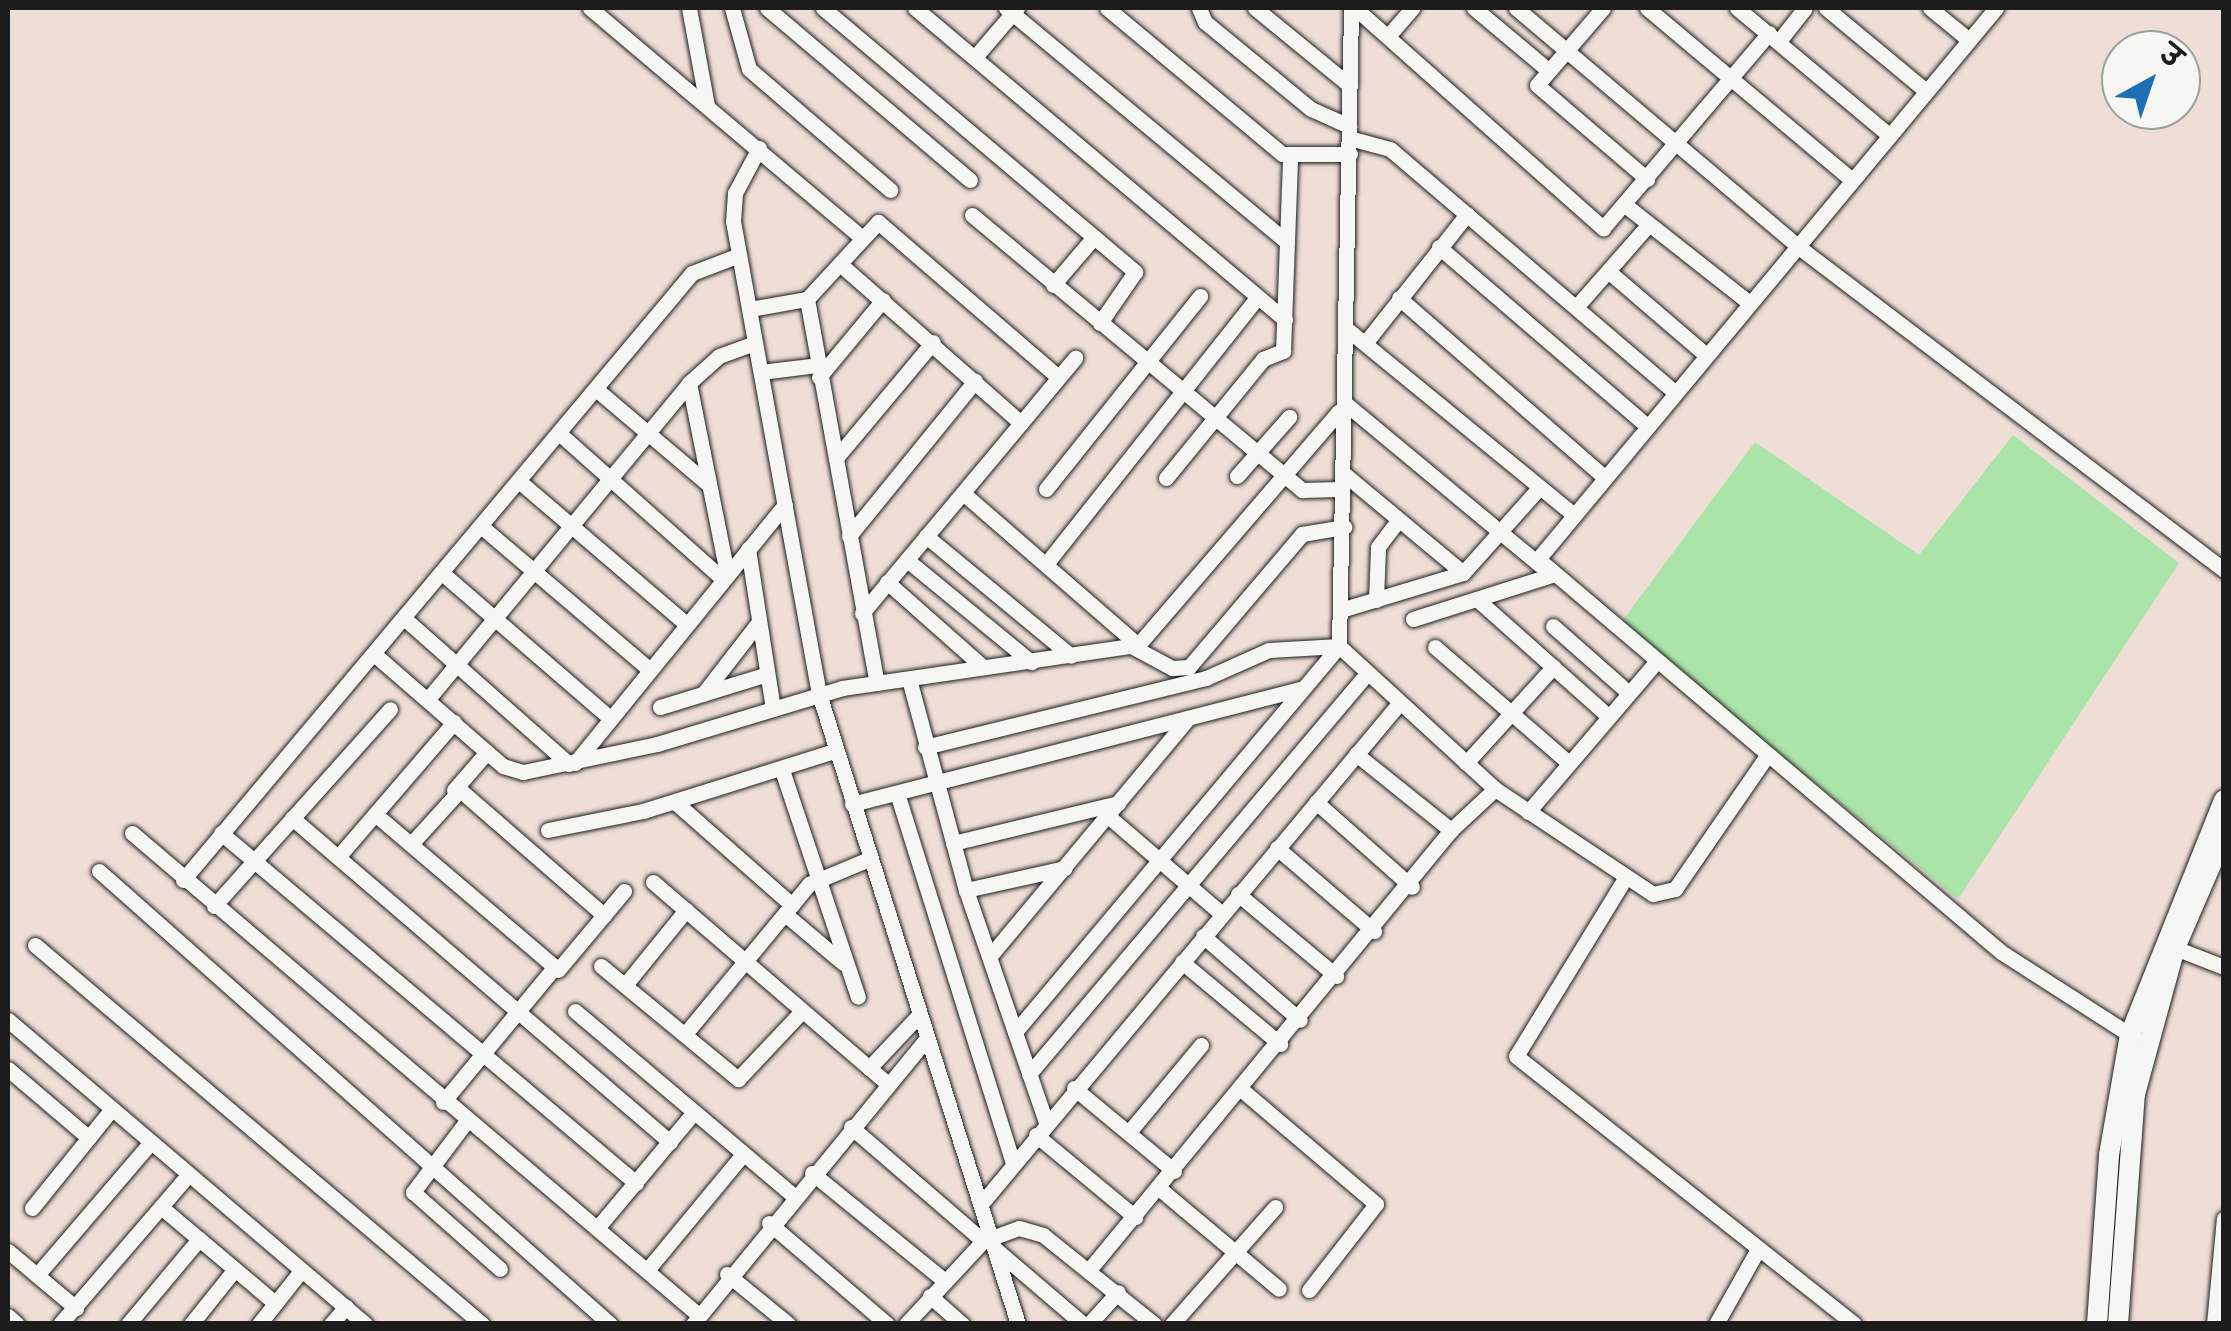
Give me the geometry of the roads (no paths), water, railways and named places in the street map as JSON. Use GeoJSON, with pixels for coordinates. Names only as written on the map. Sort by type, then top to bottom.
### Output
{"type":"FeatureCollection","features":[{"type":"Feature","properties":{"kind":"main road"},"geometry":{"type":"LineString","coordinates":[[2097,1324],[2109,1155],[2138,1040],[2224,800]]}},
{"type":"Feature","properties":{"kind":"main road"},"geometry":{"type":"LineString","coordinates":[[2118,1324],[2138,1040],[2224,835]]}},
{"type":"Feature","properties":{"kind":"street"},"geometry":{"type":"LineString","coordinates":[[590,8],[862,238]]}},
{"type":"Feature","properties":{"kind":"street"},"geometry":{"type":"LineString","coordinates":[[608,23],[620,8]]}},
{"type":"Feature","properties":{"kind":"street"},"geometry":{"type":"LineString","coordinates":[[690,8],[707,105]]}},
{"type":"Feature","properties":{"kind":"street"},"geometry":{"type":"LineString","coordinates":[[732,8],[749,69],[890,190]]}},
{"type":"Feature","properties":{"kind":"street"},"geometry":{"type":"LineString","coordinates":[[768,8],[970,180]]}},
{"type":"Feature","properties":{"kind":"street"},"geometry":{"type":"LineString","coordinates":[[823,8],[1137,278],[1100,324]]}},
{"type":"Feature","properties":{"kind":"street"},"geometry":{"type":"LineString","coordinates":[[915,8],[1284,320]]}},
{"type":"Feature","properties":{"kind":"street"},"geometry":{"type":"LineString","coordinates":[[1108,8],[1290,156]]}},
{"type":"Feature","properties":{"kind":"street"},"geometry":{"type":"LineString","coordinates":[[1200,8],[1204,22],[1350,140],[1390,149],[1673,391]]}},
{"type":"Feature","properties":{"kind":"street"},"geometry":{"type":"LineString","coordinates":[[1255,8],[1348,84]]}},
{"type":"Feature","properties":{"kind":"street"},"geometry":{"type":"LineString","coordinates":[[1015,1032],[1338,646],[1344,608],[1343,408],[1348,330],[1348,84],[1353,8]]}},
{"type":"Feature","properties":{"kind":"street"},"geometry":{"type":"LineString","coordinates":[[1353,8],[1599,226],[1606,228],[1731,79],[1806,8]]}},
{"type":"Feature","properties":{"kind":"street"},"geometry":{"type":"LineString","coordinates":[[1388,36],[1412,8]]}},
{"type":"Feature","properties":{"kind":"street"},"geometry":{"type":"LineString","coordinates":[[1474,8],[1548,70]]}},
{"type":"Feature","properties":{"kind":"street"},"geometry":{"type":"LineString","coordinates":[[1516,8],[1796,245],[2224,570]]}},
{"type":"Feature","properties":{"kind":"street"},"geometry":{"type":"LineString","coordinates":[[1603,8],[1548,70],[1538,88],[1647,179]]}},
{"type":"Feature","properties":{"kind":"street"},"geometry":{"type":"LineString","coordinates":[[1647,8],[1851,179]]}},
{"type":"Feature","properties":{"kind":"street"},"geometry":{"type":"LineString","coordinates":[[1826,8],[1926,91]]}},
{"type":"Feature","properties":{"kind":"street"},"geometry":{"type":"LineString","coordinates":[[1930,8],[1969,40]]}},
{"type":"Feature","properties":{"kind":"street"},"geometry":{"type":"LineString","coordinates":[[975,56],[1012,9],[1287,242]]}},
{"type":"Feature","properties":{"kind":"street"},"geometry":{"type":"LineString","coordinates":[[1413,619],[1479,601],[1546,570],[1570,512],[1992,9]]}},
{"type":"Feature","properties":{"kind":"street"},"geometry":{"type":"LineString","coordinates":[[1746,10],[1889,135]]}},
{"type":"Feature","properties":{"kind":"street"},"geometry":{"type":"LineString","coordinates":[[1290,156],[1350,140]]}},
{"type":"Feature","properties":{"kind":"street"},"geometry":{"type":"LineString","coordinates":[[759,148],[736,193],[739,255],[819,694],[1018,1324]]}},
{"type":"Feature","properties":{"kind":"street"},"geometry":{"type":"LineString","coordinates":[[1166,478],[1266,356],[1283,351],[1290,156]]}},
{"type":"Feature","properties":{"kind":"street"},"geometry":{"type":"LineString","coordinates":[[1626,205],[1748,302]]}},
{"type":"Feature","properties":{"kind":"street"},"geometry":{"type":"LineString","coordinates":[[1366,342],[1467,214]]}},
{"type":"Feature","properties":{"kind":"street"},"geometry":{"type":"LineString","coordinates":[[972,215],[1146,364],[1306,491],[1343,481]]}},
{"type":"Feature","properties":{"kind":"street"},"geometry":{"type":"LineString","coordinates":[[750,309],[807,300],[862,238],[882,223],[1058,377]]}},
{"type":"Feature","properties":{"kind":"street"},"geometry":{"type":"LineString","coordinates":[[1577,306],[1649,224]]}},
{"type":"Feature","properties":{"kind":"street"},"geometry":{"type":"LineString","coordinates":[[1053,285],[1093,238]]}},
{"type":"Feature","properties":{"kind":"street"},"geometry":{"type":"LineString","coordinates":[[1439,247],[1644,424]]}},
{"type":"Feature","properties":{"kind":"street"},"geometry":{"type":"LineString","coordinates":[[183,880],[692,273],[739,255]]}},
{"type":"Feature","properties":{"kind":"street"},"geometry":{"type":"LineString","coordinates":[[840,264],[1021,422]]}},
{"type":"Feature","properties":{"kind":"street"},"geometry":{"type":"LineString","coordinates":[[1608,271],[1704,354]]}},
{"type":"Feature","properties":{"kind":"street"},"geometry":{"type":"LineString","coordinates":[[1046,488],[1200,296]]}},
{"type":"Feature","properties":{"kind":"street"},"geometry":{"type":"LineString","coordinates":[[1046,564],[1257,298]]}},
{"type":"Feature","properties":{"kind":"street"},"geometry":{"type":"LineString","coordinates":[[1399,298],[1602,474]]}},
{"type":"Feature","properties":{"kind":"street"},"geometry":{"type":"LineString","coordinates":[[807,300],[877,683]]}},
{"type":"Feature","properties":{"kind":"street"},"geometry":{"type":"LineString","coordinates":[[761,372],[818,371],[883,300]]}},
{"type":"Feature","properties":{"kind":"street"},"geometry":{"type":"LineString","coordinates":[[1348,330],[1570,512]]}},
{"type":"Feature","properties":{"kind":"street"},"geometry":{"type":"LineString","coordinates":[[836,458],[933,342]]}},
{"type":"Feature","properties":{"kind":"street"},"geometry":{"type":"LineString","coordinates":[[428,699],[651,434],[689,383],[719,356],[755,343]]}},
{"type":"Feature","properties":{"kind":"street"},"geometry":{"type":"LineString","coordinates":[[862,613],[1075,358]]}},
{"type":"Feature","properties":{"kind":"street"},"geometry":{"type":"LineString","coordinates":[[849,536],[975,381]]}},
{"type":"Feature","properties":{"kind":"street"},"geometry":{"type":"LineString","coordinates":[[689,383],[725,576]]}},
{"type":"Feature","properties":{"kind":"street"},"geometry":{"type":"LineString","coordinates":[[596,390],[709,484]]}},
{"type":"Feature","properties":{"kind":"street"},"geometry":{"type":"LineString","coordinates":[[374,654],[487,752],[516,772],[572,764],[819,694],[1138,645],[1343,408]]}},
{"type":"Feature","properties":{"kind":"street"},"geometry":{"type":"LineString","coordinates":[[1343,408],[1501,530],[2001,952],[2138,1040]]}},
{"type":"Feature","properties":{"kind":"street"},"geometry":{"type":"LineString","coordinates":[[1237,476],[1289,417]]}},
{"type":"Feature","properties":{"kind":"street"},"geometry":{"type":"LineString","coordinates":[[560,434],[725,576]]}},
{"type":"Feature","properties":{"kind":"street"},"geometry":{"type":"LineString","coordinates":[[1343,481],[1463,572]]}},
{"type":"Feature","properties":{"kind":"street"},"geometry":{"type":"LineString","coordinates":[[520,482],[686,623]]}},
{"type":"Feature","properties":{"kind":"street"},"geometry":{"type":"LineString","coordinates":[[1344,608],[1463,572],[1540,487]]}},
{"type":"Feature","properties":{"kind":"street"},"geometry":{"type":"LineString","coordinates":[[963,493],[1138,645],[1172,668],[1193,665],[1302,534],[1344,527]]}},
{"type":"Feature","properties":{"kind":"street"},"geometry":{"type":"LineString","coordinates":[[572,764],[785,505]]}},
{"type":"Feature","properties":{"kind":"street"},"geometry":{"type":"LineString","coordinates":[[1376,600],[1378,547],[1398,520]]}},
{"type":"Feature","properties":{"kind":"street"},"geometry":{"type":"LineString","coordinates":[[482,527],[650,669]]}},
{"type":"Feature","properties":{"kind":"street"},"geometry":{"type":"LineString","coordinates":[[926,536],[1071,656]]}},
{"type":"Feature","properties":{"kind":"street"},"geometry":{"type":"LineString","coordinates":[[748,549],[773,709]]}},
{"type":"Feature","properties":{"kind":"street"},"geometry":{"type":"LineString","coordinates":[[906,560],[1031,662]]}},
{"type":"Feature","properties":{"kind":"street"},"geometry":{"type":"LineString","coordinates":[[442,574],[498,618],[610,718]]}},
{"type":"Feature","properties":{"kind":"street"},"geometry":{"type":"LineString","coordinates":[[887,582],[983,667]]}},
{"type":"Feature","properties":{"kind":"street"},"geometry":{"type":"LineString","coordinates":[[1479,601],[1609,717]]}},
{"type":"Feature","properties":{"kind":"street"},"geometry":{"type":"LineString","coordinates":[[405,619],[572,764]]}},
{"type":"Feature","properties":{"kind":"street"},"geometry":{"type":"LineString","coordinates":[[703,694],[758,623]]}},
{"type":"Feature","properties":{"kind":"street"},"geometry":{"type":"LineString","coordinates":[[1553,626],[1628,693]]}},
{"type":"Feature","properties":{"kind":"street"},"geometry":{"type":"LineString","coordinates":[[1338,646],[1364,677],[1496,788],[1624,880],[1654,894],[1675,889],[1766,757]]}},
{"type":"Feature","properties":{"kind":"street"},"geometry":{"type":"LineString","coordinates":[[924,746],[1206,678],[1269,650],[1338,646]]}},
{"type":"Feature","properties":{"kind":"street"},"geometry":{"type":"LineString","coordinates":[[1435,646],[1569,763]]}},
{"type":"Feature","properties":{"kind":"street"},"geometry":{"type":"LineString","coordinates":[[1528,812],[1656,662]]}},
{"type":"Feature","properties":{"kind":"street"},"geometry":{"type":"LineString","coordinates":[[1466,763],[1553,667]]}},
{"type":"Feature","properties":{"kind":"street"},"geometry":{"type":"LineString","coordinates":[[660,707],[767,674]]}},
{"type":"Feature","properties":{"kind":"street"},"geometry":{"type":"LineString","coordinates":[[1029,1074],[1364,677]]}},
{"type":"Feature","properties":{"kind":"street"},"geometry":{"type":"LineString","coordinates":[[910,679],[934,783],[1029,1074],[1041,1128],[1135,1217]]}},
{"type":"Feature","properties":{"kind":"street"},"geometry":{"type":"LineString","coordinates":[[852,804],[1300,689]]}},
{"type":"Feature","properties":{"kind":"street"},"geometry":{"type":"LineString","coordinates":[[982,1204],[1074,1088],[1397,706]]}},
{"type":"Feature","properties":{"kind":"street"},"geometry":{"type":"LineString","coordinates":[[214,906],[390,709]]}},
{"type":"Feature","properties":{"kind":"street"},"geometry":{"type":"LineString","coordinates":[[990,956],[1188,718]]}},
{"type":"Feature","properties":{"kind":"street"},"geometry":{"type":"LineString","coordinates":[[338,857],[454,722]]}},
{"type":"Feature","properties":{"kind":"street"},"geometry":{"type":"LineString","coordinates":[[548,830],[675,802],[834,751]]}},
{"type":"Feature","properties":{"kind":"street"},"geometry":{"type":"LineString","coordinates":[[411,844],[487,752]]}},
{"type":"Feature","properties":{"kind":"street"},"geometry":{"type":"LineString","coordinates":[[1356,754],[1451,830]]}},
{"type":"Feature","properties":{"kind":"street"},"geometry":{"type":"LineString","coordinates":[[782,770],[858,997]]}},
{"type":"Feature","properties":{"kind":"street"},"geometry":{"type":"LineString","coordinates":[[1090,1270],[1412,886],[1451,830],[1496,788]]}},
{"type":"Feature","properties":{"kind":"street"},"geometry":{"type":"LineString","coordinates":[[454,790],[604,914]]}},
{"type":"Feature","properties":{"kind":"street"},"geometry":{"type":"LineString","coordinates":[[897,793],[1013,1164]]}},
{"type":"Feature","properties":{"kind":"street"},"geometry":{"type":"LineString","coordinates":[[675,802],[845,965]]}},
{"type":"Feature","properties":{"kind":"street"},"geometry":{"type":"LineString","coordinates":[[1316,802],[1412,886]]}},
{"type":"Feature","properties":{"kind":"street"},"geometry":{"type":"LineString","coordinates":[[1113,809],[1157,858],[1222,914]]}},
{"type":"Feature","properties":{"kind":"street"},"geometry":{"type":"LineString","coordinates":[[952,843],[1113,809]]}},
{"type":"Feature","properties":{"kind":"street"},"geometry":{"type":"LineString","coordinates":[[374,814],[554,968]]}},
{"type":"Feature","properties":{"kind":"street"},"geometry":{"type":"LineString","coordinates":[[292,818],[670,1142]]}},
{"type":"Feature","properties":{"kind":"street"},"geometry":{"type":"LineString","coordinates":[[132,833],[442,1102],[648,1268],[694,1318],[769,1223],[926,1039]]}},
{"type":"Feature","properties":{"kind":"street"},"geometry":{"type":"LineString","coordinates":[[221,833],[636,1183]]}},
{"type":"Feature","properties":{"kind":"street"},"geometry":{"type":"LineString","coordinates":[[1277,848],[1374,930]]}},
{"type":"Feature","properties":{"kind":"street"},"geometry":{"type":"LineString","coordinates":[[685,1034],[816,879],[869,860]]}},
{"type":"Feature","properties":{"kind":"street"},"geometry":{"type":"LineString","coordinates":[[966,890],[1065,868]]}},
{"type":"Feature","properties":{"kind":"street"},"geometry":{"type":"LineString","coordinates":[[99,870],[434,1161],[610,1324]]}},
{"type":"Feature","properties":{"kind":"street"},"geometry":{"type":"LineString","coordinates":[[1624,880],[1516,1056],[1757,1252],[1854,1324]]}},
{"type":"Feature","properties":{"kind":"street"},"geometry":{"type":"LineString","coordinates":[[653,882],[888,1084]]}},
{"type":"Feature","properties":{"kind":"street"},"geometry":{"type":"LineString","coordinates":[[442,1102],[624,891]]}},
{"type":"Feature","properties":{"kind":"street"},"geometry":{"type":"LineString","coordinates":[[1238,894],[1336,976]]}},
{"type":"Feature","properties":{"kind":"street"},"geometry":{"type":"LineString","coordinates":[[625,986],[686,910]]}},
{"type":"Feature","properties":{"kind":"street"},"geometry":{"type":"LineString","coordinates":[[1204,936],[1300,1020]]}},
{"type":"Feature","properties":{"kind":"street"},"geometry":{"type":"LineString","coordinates":[[35,945],[482,1324]]}},
{"type":"Feature","properties":{"kind":"street"},"geometry":{"type":"LineString","coordinates":[[2175,948],[2224,966]]}},
{"type":"Feature","properties":{"kind":"street"},"geometry":{"type":"LineString","coordinates":[[1182,962],[1280,1044]]}},
{"type":"Feature","properties":{"kind":"street"},"geometry":{"type":"LineString","coordinates":[[601,966],[742,1080],[802,1010]]}},
{"type":"Feature","properties":{"kind":"street"},"geometry":{"type":"LineString","coordinates":[[575,1011],[794,1196]]}},
{"type":"Feature","properties":{"kind":"street"},"geometry":{"type":"LineString","coordinates":[[870,1068],[918,1016]]}},
{"type":"Feature","properties":{"kind":"street"},"geometry":{"type":"LineString","coordinates":[[8,1020],[365,1324]]}},
{"type":"Feature","properties":{"kind":"street"},"geometry":{"type":"LineString","coordinates":[[1129,1132],[1201,1045]]}},
{"type":"Feature","properties":{"kind":"street"},"geometry":{"type":"LineString","coordinates":[[8,1069],[89,1138]]}},
{"type":"Feature","properties":{"kind":"street"},"geometry":{"type":"LineString","coordinates":[[1074,1088],[1174,1171]]}},
{"type":"Feature","properties":{"kind":"street"},"geometry":{"type":"LineString","coordinates":[[1242,1090],[1376,1204],[1309,1290]]}},
{"type":"Feature","properties":{"kind":"street"},"geometry":{"type":"LineString","coordinates":[[32,1208],[112,1109]]}},
{"type":"Feature","properties":{"kind":"street"},"geometry":{"type":"LineString","coordinates":[[598,1227],[694,1112]]}},
{"type":"Feature","properties":{"kind":"street"},"geometry":{"type":"LineString","coordinates":[[466,1122],[413,1192],[500,1269]]}},
{"type":"Feature","properties":{"kind":"street"},"geometry":{"type":"LineString","coordinates":[[851,1128],[1086,1324],[1118,1292]]}},
{"type":"Feature","properties":{"kind":"street"},"geometry":{"type":"LineString","coordinates":[[37,1276],[151,1142]]}},
{"type":"Feature","properties":{"kind":"street"},"geometry":{"type":"LineString","coordinates":[[648,1268],[743,1154]]}},
{"type":"Feature","properties":{"kind":"street"},"geometry":{"type":"LineString","coordinates":[[60,1324],[188,1174]]}},
{"type":"Feature","properties":{"kind":"street"},"geometry":{"type":"LineString","coordinates":[[812,1174],[944,1280]]}},
{"type":"Feature","properties":{"kind":"street"},"geometry":{"type":"LineString","coordinates":[[1160,1189],[1279,1289]]}},
{"type":"Feature","properties":{"kind":"street"},"geometry":{"type":"LineString","coordinates":[[1172,1324],[1274,1206]]}},
{"type":"Feature","properties":{"kind":"street"},"geometry":{"type":"LineString","coordinates":[[161,1207],[275,1303]]}},
{"type":"Feature","properties":{"kind":"street"},"geometry":{"type":"LineString","coordinates":[[2214,1324],[2224,1218]]}},
{"type":"Feature","properties":{"kind":"street"},"geometry":{"type":"LineString","coordinates":[[769,1223],[887,1324]]}},
{"type":"Feature","properties":{"kind":"street"},"geometry":{"type":"LineString","coordinates":[[906,1324],[944,1280],[989,1242],[1032,1230],[1090,1270],[1154,1324]]}},
{"type":"Feature","properties":{"kind":"street"},"geometry":{"type":"LineString","coordinates":[[135,1321],[198,1239]]}},
{"type":"Feature","properties":{"kind":"street"},"geometry":{"type":"LineString","coordinates":[[8,1251],[76,1308]]}},
{"type":"Feature","properties":{"kind":"street"},"geometry":{"type":"LineString","coordinates":[[1716,1324],[1757,1252]]}},
{"type":"Feature","properties":{"kind":"street"},"geometry":{"type":"LineString","coordinates":[[191,1324],[235,1269]]}},
{"type":"Feature","properties":{"kind":"street"},"geometry":{"type":"LineString","coordinates":[[258,1324],[301,1272]]}},
{"type":"Feature","properties":{"kind":"street"},"geometry":{"type":"LineString","coordinates":[[727,1274],[788,1324]]}},
{"type":"Feature","properties":{"kind":"street"},"geometry":{"type":"LineString","coordinates":[[930,1296],[962,1324]]}},
{"type":"Feature","properties":{"kind":"street"},"geometry":{"type":"LineString","coordinates":[[331,1324],[346,1307]]}},
{"type":"Feature","properties":{"kind":"street"},"geometry":{"type":"LineString","coordinates":[[8,1316],[17,1324]]}}]}
